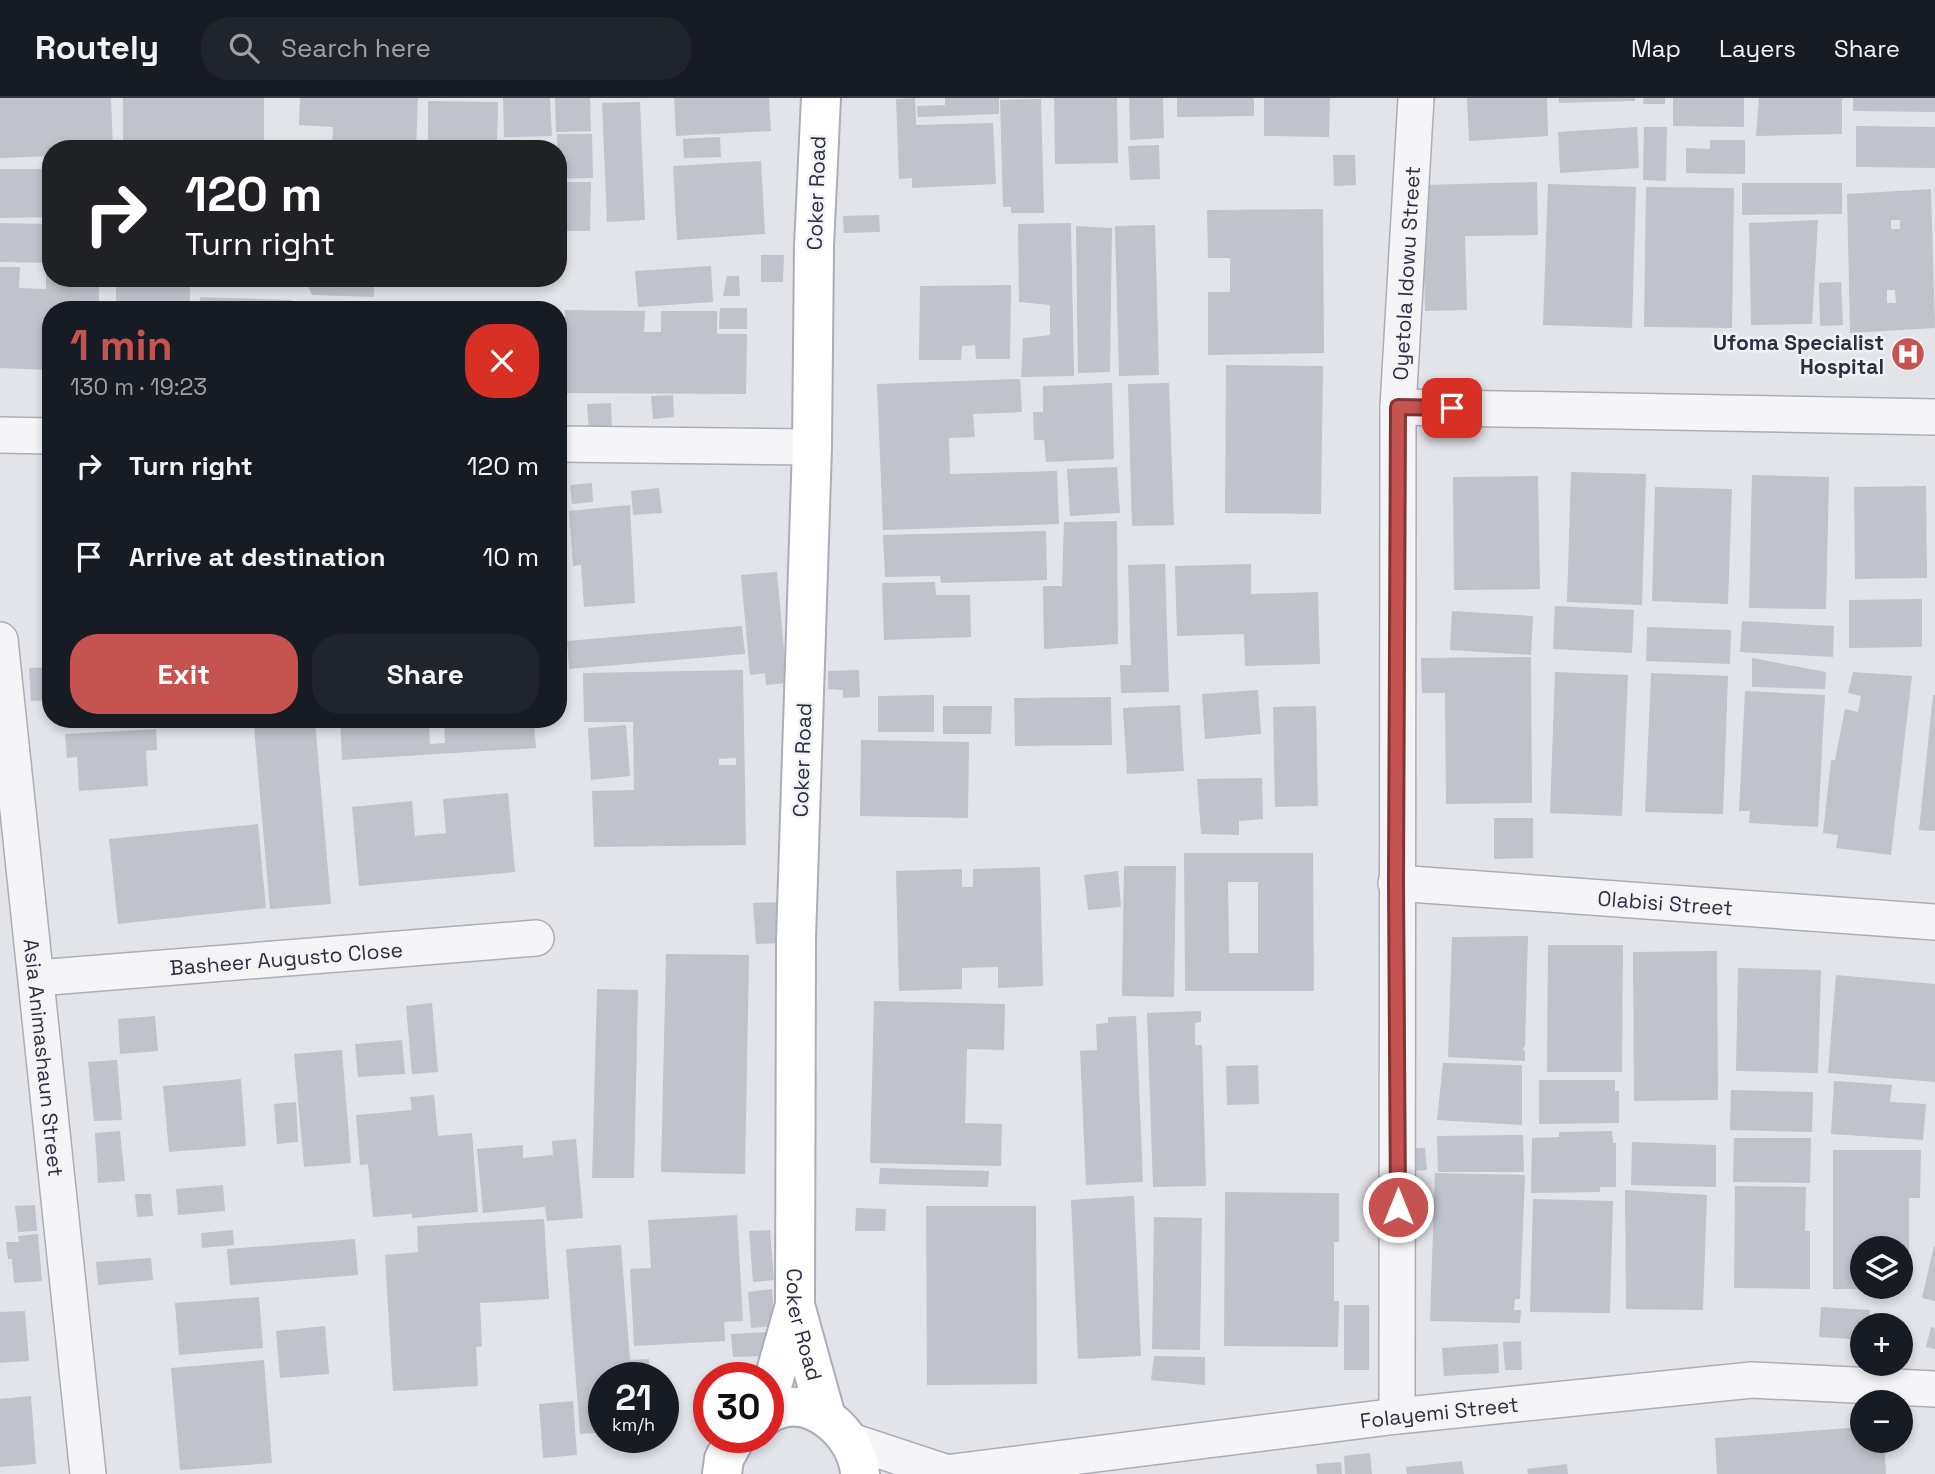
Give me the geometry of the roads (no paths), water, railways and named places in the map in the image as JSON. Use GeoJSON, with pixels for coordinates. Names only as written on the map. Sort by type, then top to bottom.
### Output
{"type":"FeatureCollection","features":[{"type":"Feature","properties":{"kind":"main road","name":"Coker Road"},"geometry":{"type":"LineString","coordinates":[[821,98],[814,246],[812,447],[796,939],[795,1305],[846,1444]]}},
{"type":"Feature","properties":{"kind":"main road"},"geometry":{"type":"LineString","coordinates":[[779,1362],[795,1305]]}},
{"type":"Feature","properties":{"kind":"main road"},"geometry":{"type":"LineString","coordinates":[[784,1410],[791,1408],[846,1444]]}},
{"type":"Feature","properties":{"kind":"main road"},"geometry":{"type":"LineString","coordinates":[[722,1474],[727,1453]]}},
{"type":"Feature","properties":{"kind":"street","name":"Oyetola Idowu Street"},"geometry":{"type":"LineString","coordinates":[[1397,1416],[1400,1355],[1396,883],[1398,407],[1416,98]]}},
{"type":"Feature","properties":{"kind":"street"},"geometry":{"type":"LineString","coordinates":[[1398,407],[1935,417]]}},
{"type":"Feature","properties":{"kind":"street"},"geometry":{"type":"LineString","coordinates":[[0,435],[42,436]]}},
{"type":"Feature","properties":{"kind":"street"},"geometry":{"type":"LineString","coordinates":[[567,444],[812,447]]}},
{"type":"Feature","properties":{"kind":"street","name":"Asia Animashaun Street"},"geometry":{"type":"LineString","coordinates":[[0,640],[88,1474]]}},
{"type":"Feature","properties":{"kind":"street","name":"Olabisi Street"},"geometry":{"type":"LineString","coordinates":[[1396,883],[1935,922]]}},
{"type":"Feature","properties":{"kind":"street","name":"Basheer Augusto Close"},"geometry":{"type":"LineString","coordinates":[[37,978],[536,938]]}},
{"type":"Feature","properties":{"kind":"street","name":"Folayemi Street"},"geometry":{"type":"LineString","coordinates":[[941,1473],[1397,1416],[1752,1380],[1935,1389]]}},
{"type":"Feature","properties":{"kind":"street"},"geometry":{"type":"LineString","coordinates":[[846,1444],[941,1473]]}},
{"type":"Feature","properties":{"kind":"place","name":"Ufoma Specialist Hospital"},"geometry":{"type":"Point","coordinates":[1908,354]}}]}
